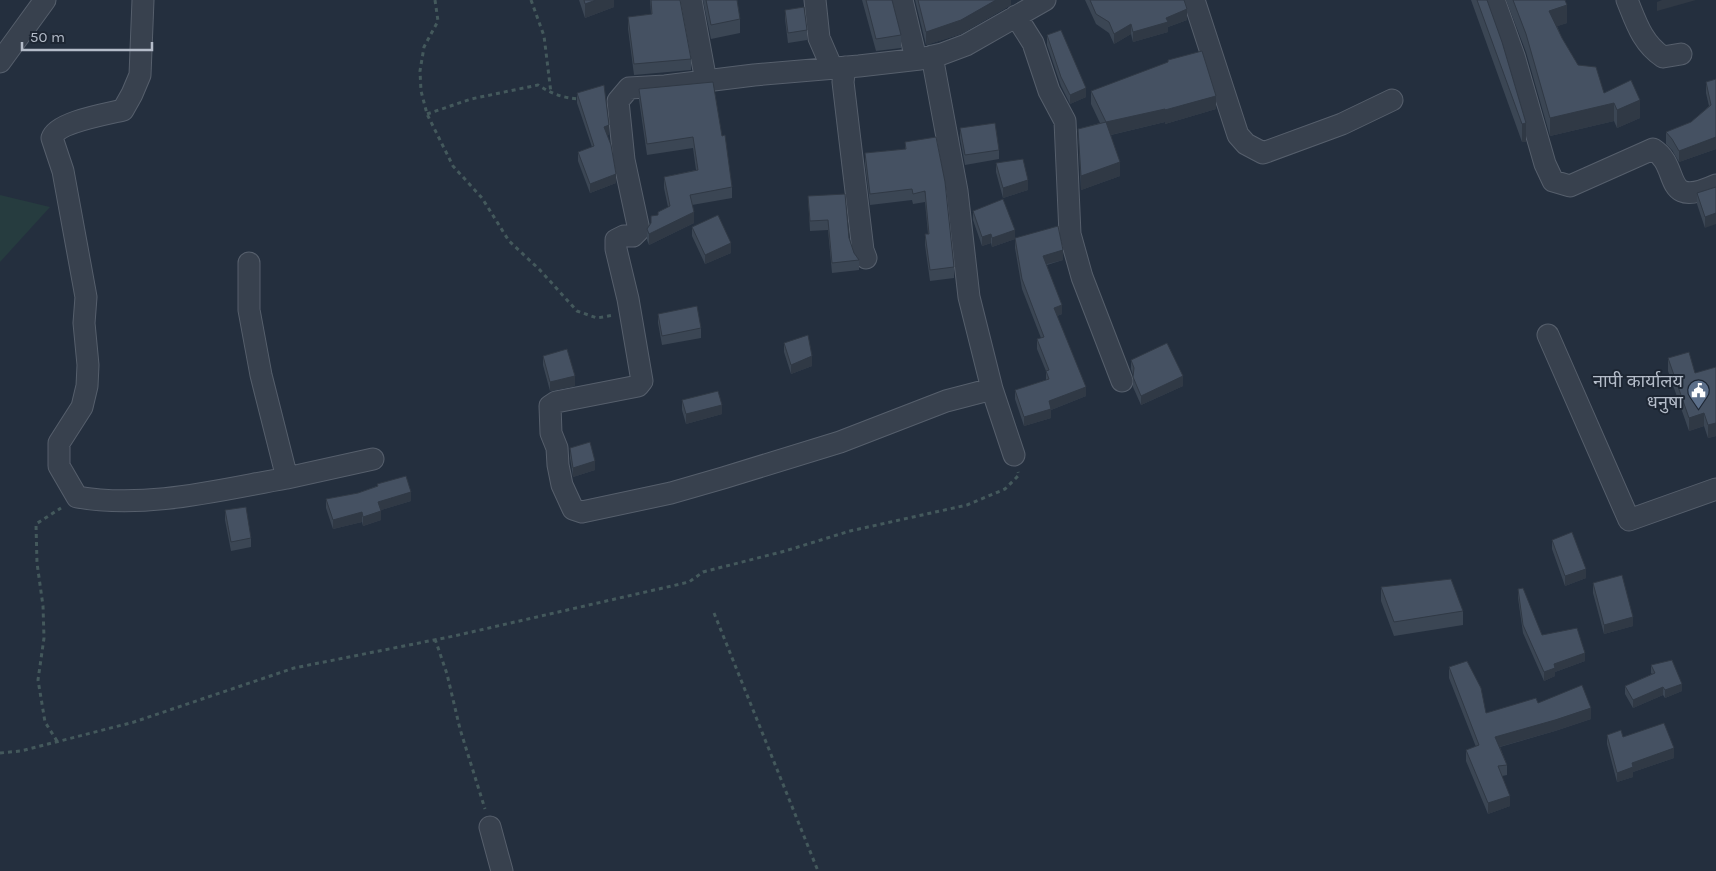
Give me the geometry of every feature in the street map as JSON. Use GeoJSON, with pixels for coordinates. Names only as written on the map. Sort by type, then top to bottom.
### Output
{"type":"FeatureCollection","features":[{"type":"Feature","properties":{"kind":"street"},"geometry":{"type":"LineString","coordinates":[[0,62],[45,0]]}},
{"type":"Feature","properties":{"kind":"street"},"geometry":{"type":"LineString","coordinates":[[142,0],[140,75],[123,110],[66,125],[54,133],[52,138],[63,171],[86,297],[84,323],[88,365],[87,386],[82,407],[59,443],[59,466],[78,497],[97,501],[168,499],[287,478],[373,459]]}},
{"type":"Feature","properties":{"kind":"street"},"geometry":{"type":"LineString","coordinates":[[691,0],[706,81]]}},
{"type":"Feature","properties":{"kind":"street"},"geometry":{"type":"LineString","coordinates":[[815,0],[819,38],[839,68],[842,82],[848,138],[866,258]]}},
{"type":"Feature","properties":{"kind":"street"},"geometry":{"type":"LineString","coordinates":[[902,0],[924,58],[957,191],[969,297],[992,389],[1014,455]]}},
{"type":"Feature","properties":{"kind":"street"},"geometry":{"type":"LineString","coordinates":[[992,389],[946,401],[840,442],[723,478],[671,493],[582,512],[573,509],[562,485],[557,448],[550,433],[550,406],[556,402],[638,386],[642,381],[616,249],[616,240],[624,236],[633,236],[639,230],[624,160],[618,101],[629,88],[665,86],[924,58],[966,45],[1045,0]]}},
{"type":"Feature","properties":{"kind":"street"},"geometry":{"type":"LineString","coordinates":[[1194,0],[1238,135],[1246,144],[1263,153],[1342,124],[1392,100]]}},
{"type":"Feature","properties":{"kind":"street"},"geometry":{"type":"LineString","coordinates":[[1494,0],[1514,56],[1545,164],[1553,181],[1570,186],[1654,149],[1660,153],[1673,184],[1681,191],[1689,194],[1699,193],[1716,185]]}},
{"type":"Feature","properties":{"kind":"street"},"geometry":{"type":"LineString","coordinates":[[1627,0],[1643,38],[1652,50],[1663,57],[1681,54]]}},
{"type":"Feature","properties":{"kind":"street"},"geometry":{"type":"LineString","coordinates":[[1016,16],[1034,43],[1049,91],[1065,121],[1070,234],[1082,277],[1122,381]]}},
{"type":"Feature","properties":{"kind":"street"},"geometry":{"type":"LineString","coordinates":[[250,263],[249,310],[261,376],[287,478]]}},
{"type":"Feature","properties":{"kind":"street"},"geometry":{"type":"LineString","coordinates":[[1548,335],[1629,520],[1716,489]]}},
{"type":"Feature","properties":{"kind":"street"},"geometry":{"type":"LineString","coordinates":[[490,827],[502,871]]}},
{"type":"Feature","properties":{"kind":"path"},"geometry":{"type":"LineString","coordinates":[[435,0],[438,21],[424,47],[420,71],[421,91],[427,114],[453,166],[482,198],[509,241],[539,269],[577,311],[597,318],[616,315],[629,308]]}},
{"type":"Feature","properties":{"kind":"path"},"geometry":{"type":"LineString","coordinates":[[532,0],[544,36],[551,94]]}},
{"type":"Feature","properties":{"kind":"path"},"geometry":{"type":"LineString","coordinates":[[427,114],[471,99],[538,85],[551,94],[565,98],[583,99]]}},
{"type":"Feature","properties":{"kind":"path"},"geometry":{"type":"LineString","coordinates":[[0,753],[21,751],[134,722],[294,668],[435,640],[689,582],[703,572],[785,551],[850,531],[967,505],[1005,489],[1019,475],[1014,455]]}},
{"type":"Feature","properties":{"kind":"path"},"geometry":{"type":"LineString","coordinates":[[57,741],[45,722],[38,680],[44,638],[43,606],[37,563],[36,524],[78,497]]}},
{"type":"Feature","properties":{"kind":"path"},"geometry":{"type":"LineString","coordinates":[[714,613],[818,871]]}},
{"type":"Feature","properties":{"kind":"path"},"geometry":{"type":"LineString","coordinates":[[435,640],[447,674],[460,730],[490,827]]}},
{"type":"Feature","properties":{"kind":"green space"},"geometry":{"type":"Polygon","coordinates":[[[0,195],[50,207],[0,262],[0,195]]]}},
{"type":"Feature","properties":{"kind":"building"},"geometry":{"type":"Polygon","coordinates":[[[584,0],[596,0],[585,4],[584,0]]]}},
{"type":"Feature","properties":{"kind":"building"},"geometry":{"type":"Polygon","coordinates":[[[651,0],[680,0],[691,59],[634,64],[628,17],[652,14],[651,0]]]}},
{"type":"Feature","properties":{"kind":"building"},"geometry":{"type":"Polygon","coordinates":[[[706,0],[737,0],[740,19],[711,25],[706,0]]]}},
{"type":"Feature","properties":{"kind":"building"},"geometry":{"type":"Polygon","coordinates":[[[866,0],[892,0],[901,35],[876,39],[866,0]]]}},
{"type":"Feature","properties":{"kind":"building"},"geometry":{"type":"Polygon","coordinates":[[[918,0],[996,0],[961,20],[926,32],[918,0]]]}},
{"type":"Feature","properties":{"kind":"building"},"geometry":{"type":"Polygon","coordinates":[[[1090,0],[1184,0],[1187,9],[1166,18],[1168,22],[1133,32],[1131,24],[1114,34],[1109,22],[1096,14],[1090,0]]]}},
{"type":"Feature","properties":{"kind":"building"},"geometry":{"type":"Polygon","coordinates":[[[1477,0],[1487,0],[1502,42],[1526,123],[1522,124],[1477,0]]]}},
{"type":"Feature","properties":{"kind":"building"},"geometry":{"type":"Polygon","coordinates":[[[1513,0],[1565,0],[1567,5],[1549,11],[1578,65],[1596,67],[1604,93],[1631,80],[1640,100],[1617,110],[1614,103],[1550,118],[1526,34],[1513,0]]]}},
{"type":"Feature","properties":{"kind":"building"},"geometry":{"type":"Polygon","coordinates":[[[804,7],[807,30],[788,33],[785,10],[804,7]]]}},
{"type":"Feature","properties":{"kind":"building"},"geometry":{"type":"Polygon","coordinates":[[[1061,30],[1086,88],[1070,95],[1061,77],[1047,35],[1061,30]]]}},
{"type":"Feature","properties":{"kind":"building"},"geometry":{"type":"Polygon","coordinates":[[[1202,51],[1216,96],[1165,110],[1106,122],[1091,91],[1168,62],[1168,60],[1202,51]]]}},
{"type":"Feature","properties":{"kind":"building"},"geometry":{"type":"Polygon","coordinates":[[[1716,79],[1716,137],[1679,151],[1666,132],[1691,122],[1711,105],[1706,82],[1716,79]]]}},
{"type":"Feature","properties":{"kind":"building"},"geometry":{"type":"Polygon","coordinates":[[[713,82],[722,136],[725,135],[732,187],[690,195],[694,212],[649,234],[647,229],[651,223],[651,216],[658,215],[658,212],[670,206],[664,177],[698,170],[693,137],[647,144],[639,89],[713,82]]]}},
{"type":"Feature","properties":{"kind":"building"},"geometry":{"type":"Polygon","coordinates":[[[604,85],[609,125],[604,127],[611,145],[616,174],[590,184],[578,152],[594,146],[577,93],[604,85]]]}},
{"type":"Feature","properties":{"kind":"building"},"geometry":{"type":"Polygon","coordinates":[[[1106,122],[1120,162],[1081,176],[1078,129],[1106,122]]]}},
{"type":"Feature","properties":{"kind":"building"},"geometry":{"type":"Polygon","coordinates":[[[995,123],[999,150],[965,155],[960,128],[995,123]]]}},
{"type":"Feature","properties":{"kind":"building"},"geometry":{"type":"Polygon","coordinates":[[[936,137],[945,182],[954,267],[930,270],[925,234],[929,234],[925,191],[913,194],[912,189],[870,194],[865,153],[906,149],[905,142],[936,137]]]}},
{"type":"Feature","properties":{"kind":"building"},"geometry":{"type":"Polygon","coordinates":[[[1023,159],[1028,180],[1003,188],[996,163],[1023,159]]]}},
{"type":"Feature","properties":{"kind":"building"},"geometry":{"type":"Polygon","coordinates":[[[1716,187],[1716,213],[1705,217],[1697,193],[1716,187]]]}},
{"type":"Feature","properties":{"kind":"building"},"geometry":{"type":"Polygon","coordinates":[[[845,194],[849,238],[854,253],[859,260],[832,263],[828,220],[810,221],[808,196],[845,194]]]}},
{"type":"Feature","properties":{"kind":"building"},"geometry":{"type":"Polygon","coordinates":[[[1003,199],[1015,230],[992,238],[991,234],[982,237],[973,211],[1003,199]]]}},
{"type":"Feature","properties":{"kind":"building"},"geometry":{"type":"Polygon","coordinates":[[[718,215],[731,243],[705,255],[692,227],[718,215]]]}},
{"type":"Feature","properties":{"kind":"building"},"geometry":{"type":"Polygon","coordinates":[[[1058,226],[1063,250],[1043,256],[1062,305],[1054,308],[1086,387],[1049,401],[1051,409],[1024,417],[1015,390],[1049,379],[1046,371],[1049,370],[1037,339],[1044,337],[1022,279],[1015,238],[1058,226]]]}},
{"type":"Feature","properties":{"kind":"building"},"geometry":{"type":"Polygon","coordinates":[[[697,306],[701,328],[662,336],[658,314],[697,306]]]}},
{"type":"Feature","properties":{"kind":"building"},"geometry":{"type":"Polygon","coordinates":[[[808,335],[812,356],[791,365],[784,343],[808,335]]]}},
{"type":"Feature","properties":{"kind":"building"},"geometry":{"type":"Polygon","coordinates":[[[1167,343],[1183,376],[1141,396],[1133,377],[1134,368],[1131,360],[1167,343]]]}},
{"type":"Feature","properties":{"kind":"building"},"geometry":{"type":"Polygon","coordinates":[[[567,349],[575,376],[550,382],[543,356],[567,349]]]}},
{"type":"Feature","properties":{"kind":"building"},"geometry":{"type":"Polygon","coordinates":[[[1689,352],[1695,373],[1716,367],[1716,423],[1708,425],[1704,413],[1689,418],[1668,358],[1689,352]]]}},
{"type":"Feature","properties":{"kind":"building"},"geometry":{"type":"Polygon","coordinates":[[[718,391],[722,405],[686,414],[682,400],[718,391]]]}},
{"type":"Feature","properties":{"kind":"building"},"geometry":{"type":"Polygon","coordinates":[[[590,442],[595,461],[573,468],[570,448],[590,442]]]}},
{"type":"Feature","properties":{"kind":"building"},"geometry":{"type":"Polygon","coordinates":[[[406,476],[411,492],[378,502],[381,511],[363,517],[362,512],[333,520],[326,499],[358,493],[378,486],[377,484],[406,476]]]}},
{"type":"Feature","properties":{"kind":"building"},"geometry":{"type":"Polygon","coordinates":[[[246,507],[251,538],[231,542],[225,510],[246,507]]]}},
{"type":"Feature","properties":{"kind":"building"},"geometry":{"type":"Polygon","coordinates":[[[1572,532],[1586,569],[1565,576],[1552,540],[1572,532]]]}},
{"type":"Feature","properties":{"kind":"building"},"geometry":{"type":"Polygon","coordinates":[[[1622,575],[1633,617],[1604,625],[1593,583],[1622,575]]]}},
{"type":"Feature","properties":{"kind":"building"},"geometry":{"type":"Polygon","coordinates":[[[1451,579],[1463,611],[1394,622],[1381,587],[1451,579]]]}},
{"type":"Feature","properties":{"kind":"building"},"geometry":{"type":"Polygon","coordinates":[[[1523,588],[1542,635],[1577,628],[1585,653],[1554,664],[1555,668],[1544,672],[1523,625],[1518,589],[1523,588]]]}},
{"type":"Feature","properties":{"kind":"building"},"geometry":{"type":"Polygon","coordinates":[[[1672,660],[1682,684],[1665,690],[1663,687],[1633,700],[1625,686],[1655,673],[1651,665],[1672,660]]]}},
{"type":"Feature","properties":{"kind":"building"},"geometry":{"type":"Polygon","coordinates":[[[1467,661],[1481,688],[1486,713],[1536,698],[1538,703],[1582,685],[1591,708],[1495,737],[1507,765],[1498,766],[1510,796],[1488,803],[1466,750],[1479,745],[1449,667],[1467,661]]]}},
{"type":"Feature","properties":{"kind":"building"},"geometry":{"type":"Polygon","coordinates":[[[1664,723],[1674,748],[1632,763],[1633,767],[1617,773],[1607,735],[1621,730],[1623,737],[1664,723]]]}},
{"type":"Feature","properties":{"kind":"place","name":"नापी कार्यालय धनुषा"},"geometry":{"type":"Point","coordinates":[1699,410]}}]}
